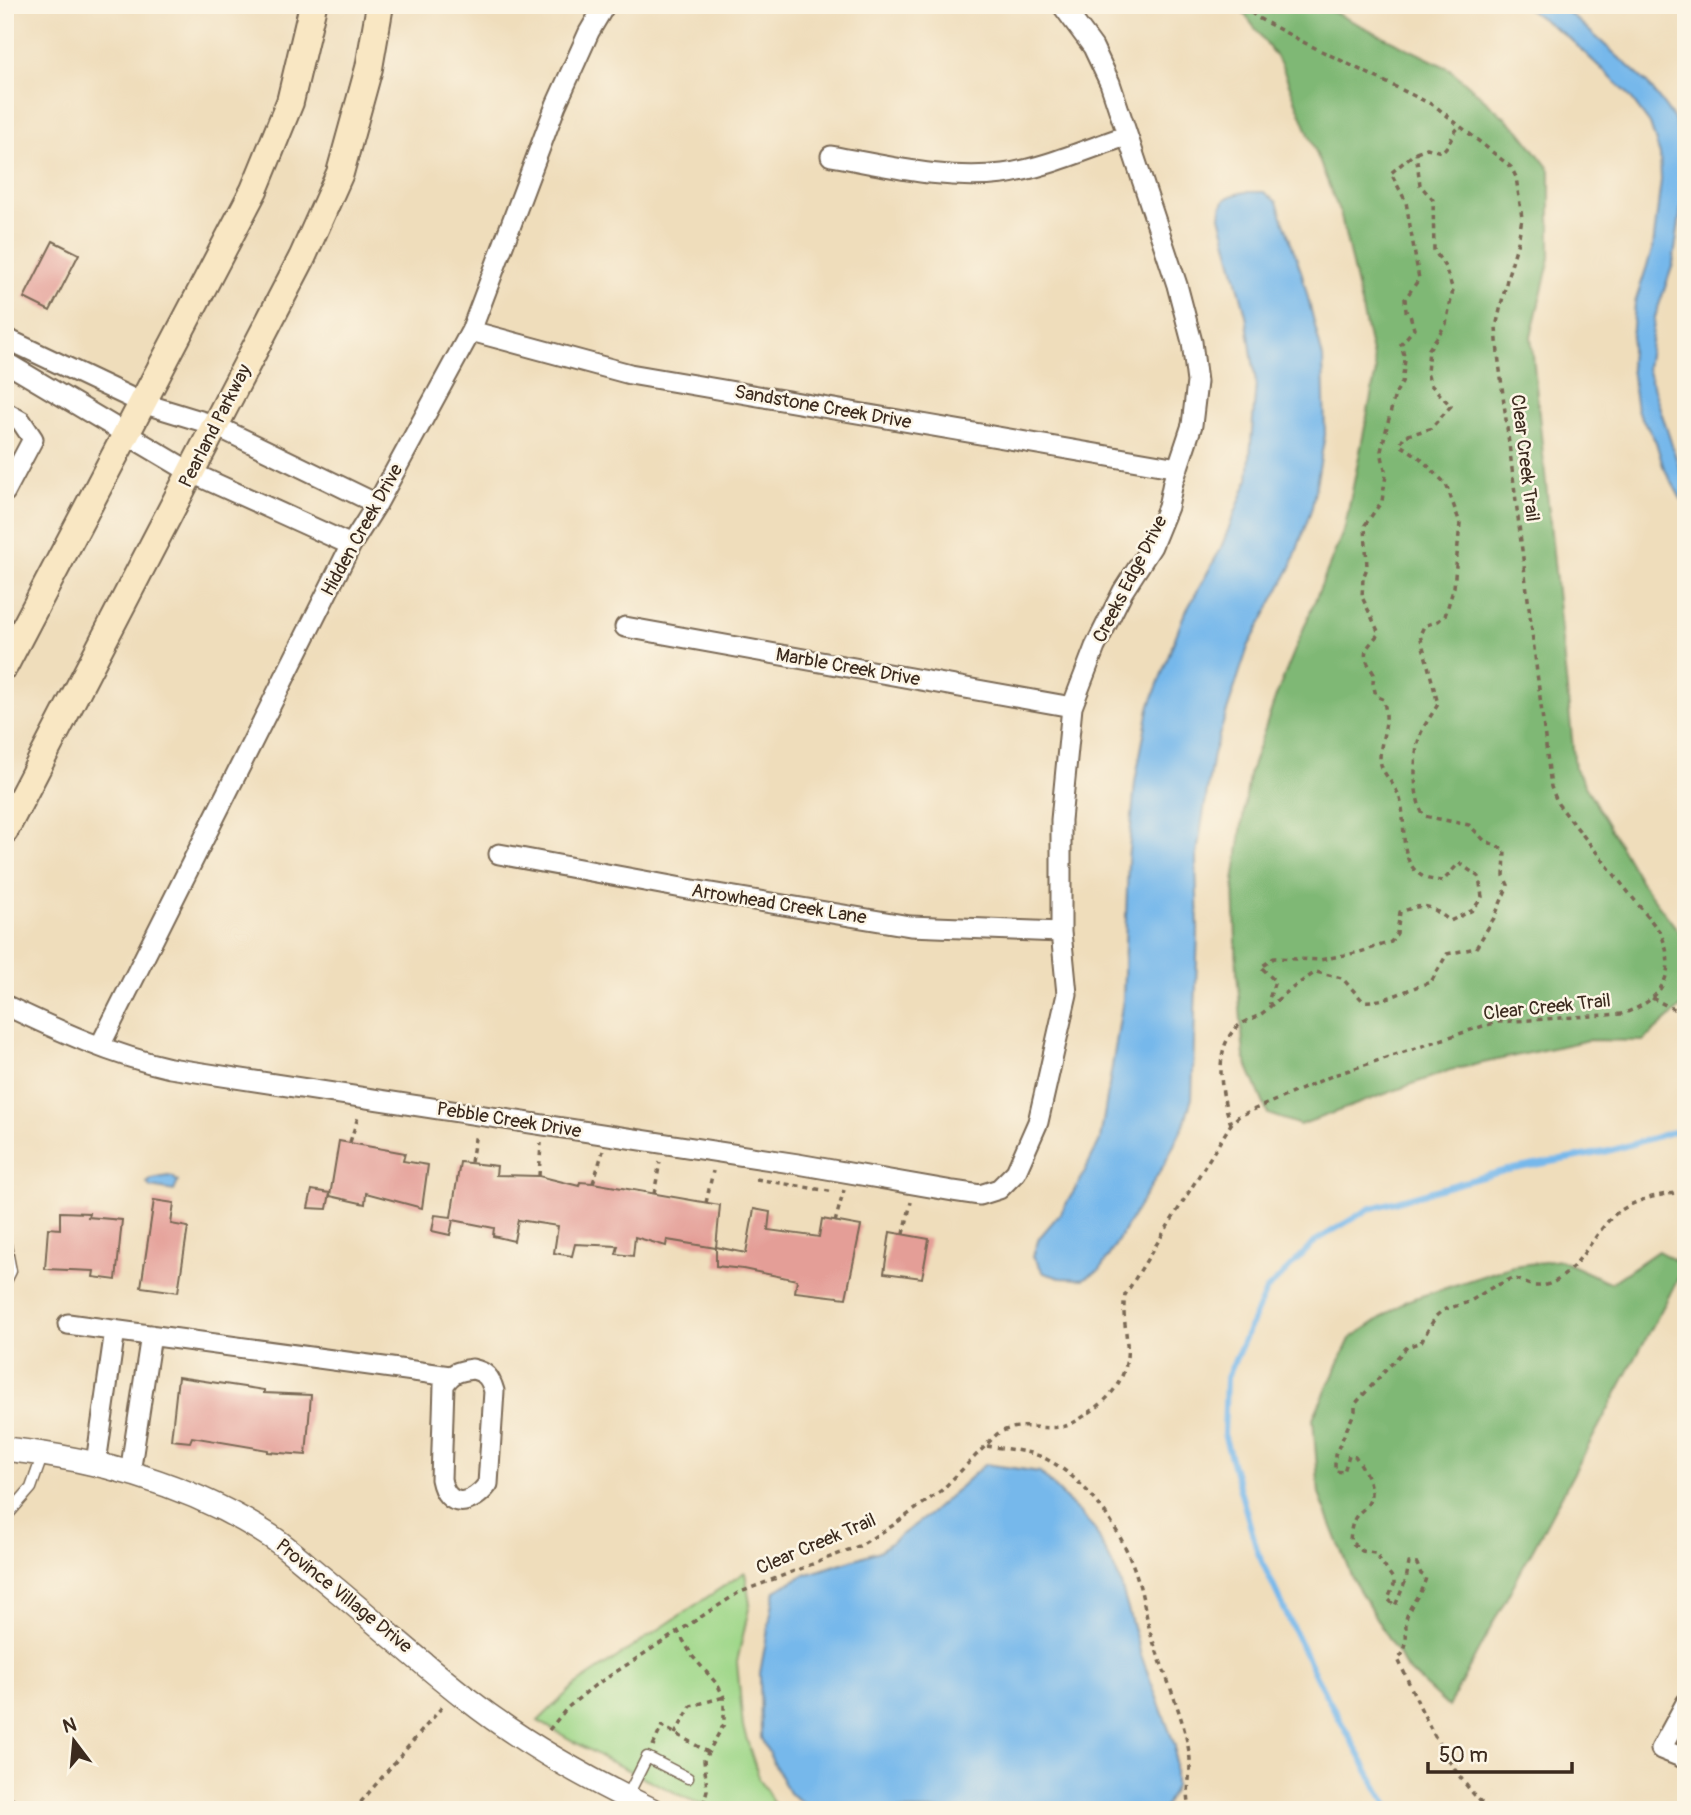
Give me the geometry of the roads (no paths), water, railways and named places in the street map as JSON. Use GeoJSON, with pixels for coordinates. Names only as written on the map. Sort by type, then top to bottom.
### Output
{"type":"FeatureCollection","features":[{"type":"Feature","properties":{"kind":"main road"},"geometry":{"type":"LineString","coordinates":[[5,665],[254,190],[290,102],[313,5]]}},
{"type":"Feature","properties":{"kind":"main road","name":"Pearland Parkway"},"geometry":{"type":"LineString","coordinates":[[5,830],[302,258],[340,173],[369,68],[380,5]]}},
{"type":"Feature","properties":{"kind":"street","name":"Hidden Creek Drive"},"geometry":{"type":"LineString","coordinates":[[100,1046],[351,545],[377,504],[471,331],[556,105],[589,32],[605,5]]}},
{"type":"Feature","properties":{"kind":"street","name":"Creeks Edge Drive"},"geometry":{"type":"LineString","coordinates":[[1016,1172],[1038,1122],[1067,994],[1061,932],[1061,820],[1072,707],[1095,647],[1123,591],[1152,546],[1168,507],[1192,425],[1197,382],[1192,342],[1177,285],[1110,83],[1093,47],[1062,5]]}},
{"type":"Feature","properties":{"kind":"street"},"geometry":{"type":"LineString","coordinates":[[831,156],[916,171],[973,176],[1005,173],[1053,161],[1126,135]]}},
{"type":"Feature","properties":{"kind":"street","name":"Sandstone Creek Drive"},"geometry":{"type":"LineString","coordinates":[[471,331],[630,374],[1178,468]]}},
{"type":"Feature","properties":{"kind":"street"},"geometry":{"type":"LineString","coordinates":[[351,545],[192,473],[125,435],[6,363],[11,341],[142,403],[214,425],[377,504]]}},
{"type":"Feature","properties":{"kind":"street"},"geometry":{"type":"LineString","coordinates":[[5,412],[21,421],[33,439],[5,492]]}},
{"type":"Feature","properties":{"kind":"street","name":"Marble Creek Drive"},"geometry":{"type":"LineString","coordinates":[[625,627],[1072,707]]}},
{"type":"Feature","properties":{"kind":"street","name":"Arrowhead Creek Lane"},"geometry":{"type":"LineString","coordinates":[[499,854],[910,926],[1061,932]]}},
{"type":"Feature","properties":{"kind":"street","name":"Pebble Creek Drive"},"geometry":{"type":"LineString","coordinates":[[5,1005],[72,1037],[133,1060],[170,1068],[717,1151],[980,1195],[999,1189],[1016,1172]]}},
{"type":"Feature","properties":{"kind":"street"},"geometry":{"type":"LineString","coordinates":[[68,1324],[450,1376],[458,1371],[472,1369],[483,1372],[491,1380],[494,1391],[488,1484],[480,1495],[471,1501],[450,1498],[443,1492],[440,1479],[444,1385],[450,1376]]}},
{"type":"Feature","properties":{"kind":"street"},"geometry":{"type":"LineString","coordinates":[[96,1463],[116,1330]]}},
{"type":"Feature","properties":{"kind":"street"},"geometry":{"type":"LineString","coordinates":[[130,1473],[151,1335]]}},
{"type":"Feature","properties":{"kind":"street","name":"Province Village Drive"},"geometry":{"type":"LineString","coordinates":[[5,1449],[96,1463],[188,1491],[270,1536],[465,1698],[504,1727],[623,1803],[652,1810]]}},
{"type":"Feature","properties":{"kind":"street"},"geometry":{"type":"LineString","coordinates":[[1686,1703],[1661,1749],[1686,1759]]}},
{"type":"Feature","properties":{"kind":"lane"},"geometry":{"type":"LineString","coordinates":[[5,1240],[11,1271],[5,1283]]}},
{"type":"Feature","properties":{"kind":"lane"},"geometry":{"type":"LineString","coordinates":[[5,1518],[31,1488],[43,1453]]}},
{"type":"Feature","properties":{"kind":"lane"},"geometry":{"type":"LineString","coordinates":[[623,1803],[648,1757],[688,1778]]}},
{"type":"Feature","properties":{"kind":"lane"},"geometry":{"type":"LineString","coordinates":[[5,1800],[24,1810]]}},
{"type":"Feature","properties":{"kind":"water"},"geometry":{"type":"Polygon","coordinates":[[[1522,5],[1556,5],[1574,17],[1647,83],[1674,119],[1686,160],[1686,175],[1673,264],[1655,317],[1647,368],[1681,473],[1686,480],[1686,508],[1663,466],[1656,442],[1637,410],[1630,362],[1635,303],[1653,247],[1661,180],[1660,155],[1650,124],[1627,93],[1569,38],[1522,5]]]}},
{"type":"Feature","properties":{"kind":"water"},"geometry":{"type":"Polygon","coordinates":[[[1245,192],[1264,192],[1277,202],[1302,274],[1323,358],[1325,435],[1312,507],[1291,567],[1248,647],[1213,754],[1196,860],[1198,930],[1192,1098],[1184,1125],[1165,1163],[1100,1270],[1083,1279],[1060,1278],[1044,1273],[1033,1256],[1039,1238],[1062,1211],[1100,1140],[1123,1000],[1128,861],[1135,782],[1149,708],[1183,617],[1220,550],[1248,480],[1256,383],[1246,315],[1220,216],[1222,204],[1227,198],[1245,192]]]}},
{"type":"Feature","properties":{"kind":"water"},"geometry":{"type":"Polygon","coordinates":[[[168,1176],[178,1182],[174,1191],[150,1187],[147,1183],[152,1179],[168,1176]]]}},
{"type":"Feature","properties":{"kind":"water"},"geometry":{"type":"Polygon","coordinates":[[[985,1464],[1040,1472],[1094,1528],[1119,1578],[1141,1655],[1175,1746],[1175,1786],[1163,1810],[814,1810],[789,1793],[761,1738],[760,1673],[775,1591],[802,1576],[879,1551],[931,1513],[985,1464]]]}},
{"type":"Feature","properties":{"kind":"waterway"},"geometry":{"type":"LineString","coordinates":[[1390,1810],[1316,1677],[1258,1553],[1224,1434],[1226,1380],[1266,1291],[1317,1240],[1369,1209],[1503,1171],[1609,1151],[1686,1128]]}}]}
